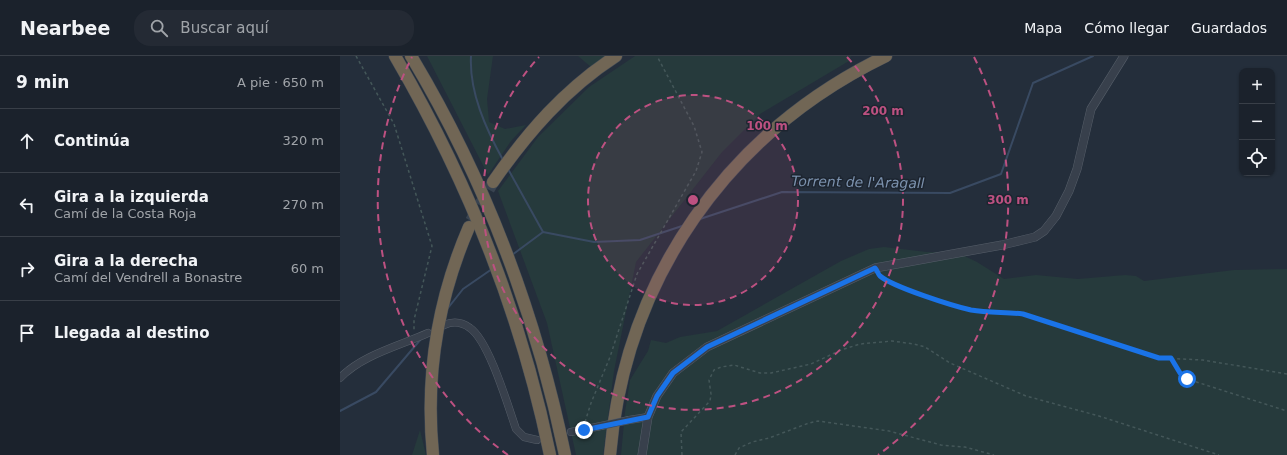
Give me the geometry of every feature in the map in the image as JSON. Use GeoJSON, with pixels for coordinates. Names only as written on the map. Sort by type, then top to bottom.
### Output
{"type":"FeatureCollection","features":[{"type":"Feature","properties":{"kind":"highway"},"geometry":{"type":"LineString","coordinates":[[395,56],[444,146],[487,240],[528,361],[550,455]]}},
{"type":"Feature","properties":{"kind":"highway"},"geometry":{"type":"LineString","coordinates":[[411,56],[466,158],[508,258],[542,360],[564,455]]}},
{"type":"Feature","properties":{"kind":"highway"},"geometry":{"type":"LineString","coordinates":[[493,182],[523,140],[547,114],[577,85],[616,56]]}},
{"type":"Feature","properties":{"kind":"highway"},"geometry":{"type":"LineString","coordinates":[[610,455],[616,403],[633,338],[659,276],[696,215],[728,174],[779,124],[822,92],[886,56]]}},
{"type":"Feature","properties":{"kind":"highway"},"geometry":{"type":"LineString","coordinates":[[433,455],[430,401],[433,349],[439,315],[448,280],[468,227]]}},
{"type":"Feature","properties":{"kind":"street"},"geometry":{"type":"LineString","coordinates":[[642,455],[648,417],[666,382],[682,364],[702,350],[875,268],[1034,237],[1044,231],[1056,216],[1069,191],[1077,169],[1091,109],[1124,56]]}},
{"type":"Feature","properties":{"kind":"street"},"geometry":{"type":"LineString","coordinates":[[444,325],[453,322],[459,323],[475,332],[486,350],[516,430],[524,437],[537,440]]}},
{"type":"Feature","properties":{"kind":"street"},"geometry":{"type":"LineString","coordinates":[[340,378],[348,369],[372,356],[428,333]]}},
{"type":"Feature","properties":{"kind":"street"},"geometry":{"type":"LineString","coordinates":[[571,432],[648,417]]}},
{"type":"Feature","properties":{"kind":"path"},"geometry":{"type":"LineString","coordinates":[[356,56],[394,124],[432,246],[414,320],[414,340]]}},
{"type":"Feature","properties":{"kind":"path"},"geometry":{"type":"LineString","coordinates":[[584,430],[591,403],[610,357],[637,274],[696,171],[702,152],[694,126],[657,56]]}},
{"type":"Feature","properties":{"kind":"path"},"geometry":{"type":"LineString","coordinates":[[875,268],[879,275],[896,285],[960,308],[1023,314],[1159,358],[1203,360],[1287,374]]}},
{"type":"Feature","properties":{"kind":"path"},"geometry":{"type":"LineString","coordinates":[[682,455],[681,432],[710,401],[711,394],[709,380],[714,370],[721,367],[734,365],[760,373],[771,373],[811,364],[841,350],[860,344],[892,341],[925,347],[950,363],[1026,396],[1099,416],[1219,455]]}},
{"type":"Feature","properties":{"kind":"path"},"geometry":{"type":"LineString","coordinates":[[1171,358],[1180,373],[1187,379],[1287,411]]}},
{"type":"Feature","properties":{"kind":"path"},"geometry":{"type":"LineString","coordinates":[[735,455],[740,448],[752,442],[769,438],[818,421],[889,431],[941,445],[966,447],[994,455]]}},
{"type":"Feature","properties":{"kind":"green space"},"geometry":{"type":"Polygon","coordinates":[[[427,56],[493,56],[487,99],[489,122],[505,129],[526,125],[511,141],[488,175],[427,56]]]}},
{"type":"Feature","properties":{"kind":"green space"},"geometry":{"type":"Polygon","coordinates":[[[578,56],[606,56],[591,67],[578,56]]]}},
{"type":"Feature","properties":{"kind":"green space"},"geometry":{"type":"Polygon","coordinates":[[[635,56],[851,56],[849,61],[760,114],[722,152],[636,262],[614,371],[603,455],[576,455],[547,323],[498,191],[538,137],[589,87],[635,56]]]}},
{"type":"Feature","properties":{"kind":"green space"},"geometry":{"type":"Polygon","coordinates":[[[884,247],[927,252],[958,253],[977,262],[1004,279],[1036,275],[1078,279],[1125,275],[1136,276],[1144,281],[1234,270],[1287,269],[1287,455],[621,455],[630,380],[648,351],[651,340],[666,343],[680,337],[717,331],[841,261],[869,249],[884,247]]]}},
{"type":"Feature","properties":{"kind":"green space"},"geometry":{"type":"Polygon","coordinates":[[[420,430],[426,455],[412,455],[420,430]]]}},
{"type":"Feature","properties":{"kind":"waterway"},"geometry":{"type":"LineString","coordinates":[[471,56],[471,70],[476,97],[485,123],[503,160]]}},
{"type":"Feature","properties":{"kind":"waterway","name":"Torrent de l'Aragall"},"geometry":{"type":"LineString","coordinates":[[700,219],[782,192],[950,193],[1001,174],[1033,83],[1093,56]]}},
{"type":"Feature","properties":{"kind":"waterway"},"geometry":{"type":"LineString","coordinates":[[508,169],[543,232]]}},
{"type":"Feature","properties":{"kind":"waterway","name":"Torrent de l'Aragall"},"geometry":{"type":"LineString","coordinates":[[512,255],[543,232],[594,242],[640,240],[685,225]]}},
{"type":"Feature","properties":{"kind":"waterway","name":"Torrent de l'Aragall"},"geometry":{"type":"LineString","coordinates":[[448,308],[463,289],[492,269]]}},
{"type":"Feature","properties":{"kind":"waterway","name":"Torrent de l'Aragall"},"geometry":{"type":"LineString","coordinates":[[340,411],[376,392],[421,339]]}},
{"type":"Feature","properties":{"kind":"tunnel"},"geometry":{"type":"LineString","coordinates":[[471,221],[493,182]]}},
{"type":"Feature","properties":{"kind":"route"},"geometry":{"type":"LineString","coordinates":[[584,430],[640,417],[648,417],[657,396],[673,373],[682,364],[707,347],[858,274],[875,268],[879,275],[896,285],[960,308],[1023,314],[1134,348],[1159,358],[1171,358],[1180,373],[1187,379]]}}]}
